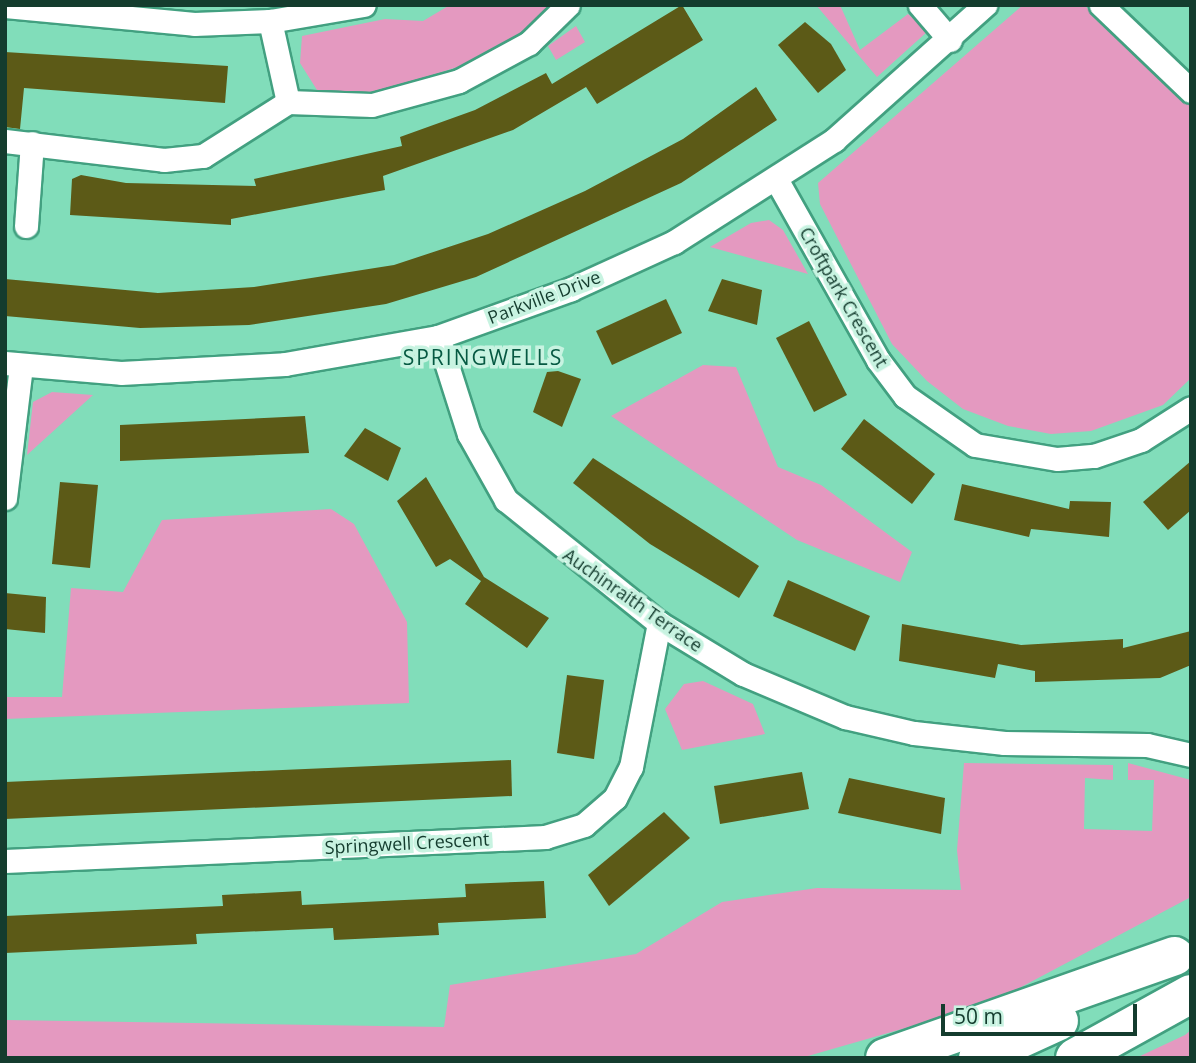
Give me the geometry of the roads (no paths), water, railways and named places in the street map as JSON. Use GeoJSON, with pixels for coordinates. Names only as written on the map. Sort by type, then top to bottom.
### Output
{"type":"FeatureCollection","features":[{"type":"Feature","properties":{"kind":"highway"},"geometry":{"type":"LineString","coordinates":[[885,1058],[1183,951]]}},
{"type":"Feature","properties":{"kind":"highway"},"geometry":{"type":"LineString","coordinates":[[978,1058],[1055,1024],[1183,951]]}},
{"type":"Feature","properties":{"kind":"highway"},"geometry":{"type":"LineString","coordinates":[[1076,1058],[1191,994]]}},
{"type":"Feature","properties":{"kind":"street"},"geometry":{"type":"LineString","coordinates":[[5,6],[194,24],[270,21],[364,5]]}},
{"type":"Feature","properties":{"kind":"street"},"geometry":{"type":"LineString","coordinates":[[5,141],[164,160],[203,156],[288,102],[372,105],[459,81],[529,43],[568,5]]}},
{"type":"Feature","properties":{"kind":"street"},"geometry":{"type":"LineString","coordinates":[[920,5],[950,40]]}},
{"type":"Feature","properties":{"kind":"street","name":"Parkville Drive"},"geometry":{"type":"LineString","coordinates":[[5,498],[13,364],[205,370],[285,364],[438,337],[571,289],[674,242],[834,140],[950,40],[985,5]]}},
{"type":"Feature","properties":{"kind":"street"},"geometry":{"type":"LineString","coordinates":[[1101,5],[1191,90]]}},
{"type":"Feature","properties":{"kind":"street"},"geometry":{"type":"LineString","coordinates":[[270,21],[288,102]]}},
{"type":"Feature","properties":{"kind":"street"},"geometry":{"type":"LineString","coordinates":[[26,226],[32,143]]}},
{"type":"Feature","properties":{"kind":"street","name":"Croftpark Crescent"},"geometry":{"type":"LineString","coordinates":[[776,179],[878,360],[905,396],[975,445],[1057,458],[1094,456],[1141,440],[1191,408]]}},
{"type":"Feature","properties":{"kind":"street","name":"Auchinraith Terrace"},"geometry":{"type":"LineString","coordinates":[[438,337],[469,434],[506,500],[659,623],[743,674],[845,717],[991,742],[1116,743],[1191,755]]}},
{"type":"Feature","properties":{"kind":"street","name":"Springwell Crescent"},"geometry":{"type":"LineString","coordinates":[[5,861],[545,837],[584,825],[615,798],[631,767],[659,623]]}},
{"type":"Feature","properties":{"kind":"district","name":"SPRINGWELLS"},"geometry":{"type":"Point","coordinates":[483,357]}}]}
